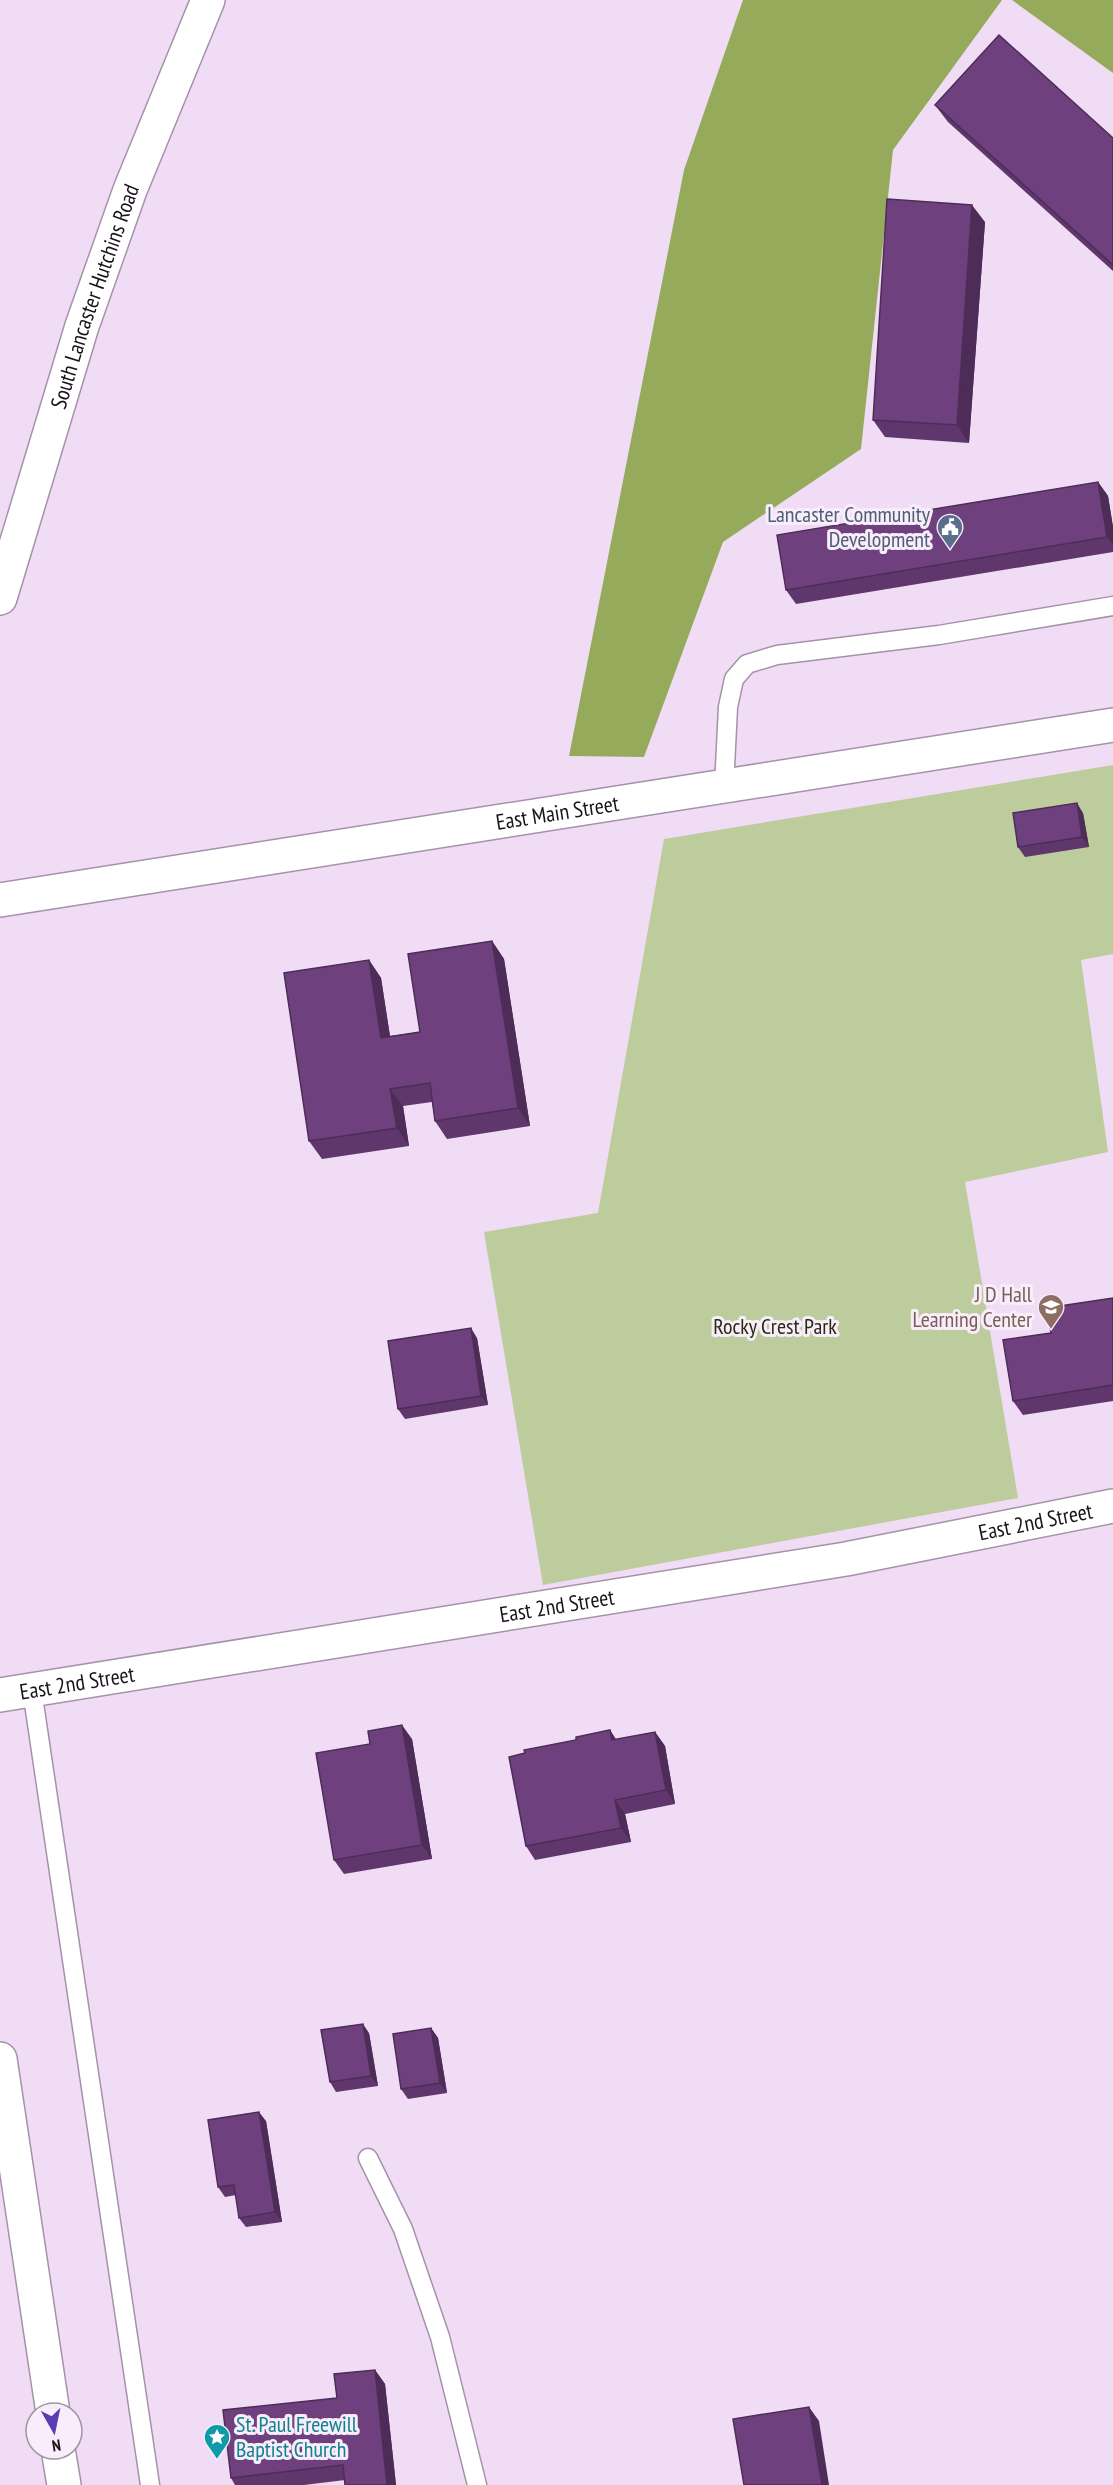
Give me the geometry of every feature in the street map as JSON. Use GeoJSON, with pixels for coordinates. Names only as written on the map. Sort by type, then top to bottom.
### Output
{"type":"FeatureCollection","features":[{"type":"Feature","properties":{"kind":"street","name":"South Lancaster Hutchins Road"},"geometry":{"type":"LineString","coordinates":[[0,598],[85,316],[130,190],[208,0]]}},
{"type":"Feature","properties":{"kind":"street","name":"East Main Street"},"geometry":{"type":"LineString","coordinates":[[0,900],[1113,725]]}},
{"type":"Feature","properties":{"kind":"street","name":"East 2nd Street"},"geometry":{"type":"LineString","coordinates":[[0,1695],[846,1559],[1113,1506]]}},
{"type":"Feature","properties":{"kind":"street"},"geometry":{"type":"LineString","coordinates":[[0,2059],[51,2401]]}},
{"type":"Feature","properties":{"kind":"street"},"geometry":{"type":"LineString","coordinates":[[60,2461],[64,2485]]}},
{"type":"Feature","properties":{"kind":"lane"},"geometry":{"type":"LineString","coordinates":[[724,786],[728,707],[734,680],[747,664],[777,655],[939,635],[1113,606]]}},
{"type":"Feature","properties":{"kind":"lane"},"geometry":{"type":"LineString","coordinates":[[32,1690],[150,2485]]}},
{"type":"Feature","properties":{"kind":"lane"},"geometry":{"type":"LineString","coordinates":[[368,2157],[403,2229],[440,2337],[477,2485]]}},
{"type":"Feature","properties":{"kind":"green space"},"geometry":{"type":"Polygon","coordinates":[[[743,0],[1002,0],[893,150],[861,449],[723,542],[644,757],[569,756],[684,170],[743,0]]]}},
{"type":"Feature","properties":{"kind":"green space"},"geometry":{"type":"Polygon","coordinates":[[[1012,0],[1113,0],[1113,73],[1012,0]]]}},
{"type":"Feature","properties":{"kind":"green space","name":"Rocky Crest Park"},"geometry":{"type":"Polygon","coordinates":[[[1113,765],[1113,954],[1081,960],[1108,1152],[965,1182],[1018,1498],[543,1585],[484,1232],[598,1213],[664,839],[1113,765]]]}},
{"type":"Feature","properties":{"kind":"building"},"geometry":{"type":"Polygon","coordinates":[[[999,35],[1113,138],[1113,265],[935,105],[999,35]]]}},
{"type":"Feature","properties":{"kind":"building"},"geometry":{"type":"Polygon","coordinates":[[[887,199],[972,205],[957,425],[873,420],[887,199]]]}},
{"type":"Feature","properties":{"kind":"building","name":"Lancaster Community Development"},"geometry":{"type":"Polygon","coordinates":[[[1098,482],[1107,537],[786,590],[777,535],[1098,482]]]}},
{"type":"Feature","properties":{"kind":"building"},"geometry":{"type":"Polygon","coordinates":[[[1077,803],[1082,837],[1018,847],[1013,813],[1077,803]]]}},
{"type":"Feature","properties":{"kind":"building"},"geometry":{"type":"Polygon","coordinates":[[[492,941],[518,1108],[435,1121],[430,1083],[390,1089],[397,1128],[309,1141],[284,973],[369,960],[381,1038],[420,1032],[408,954],[492,941]]]}},
{"type":"Feature","properties":{"kind":"building"},"geometry":{"type":"Polygon","coordinates":[[[1113,1298],[1113,1385],[1013,1401],[1003,1340],[1051,1333],[1047,1308],[1113,1298]]]}},
{"type":"Feature","properties":{"kind":"building"},"geometry":{"type":"Polygon","coordinates":[[[471,1328],[481,1396],[398,1409],[388,1341],[471,1328]]]}},
{"type":"Feature","properties":{"kind":"building"},"geometry":{"type":"Polygon","coordinates":[[[402,1725],[422,1845],[334,1860],[316,1753],[370,1744],[368,1731],[402,1725]]]}},
{"type":"Feature","properties":{"kind":"building"},"geometry":{"type":"Polygon","coordinates":[[[610,1730],[612,1740],[655,1732],[666,1790],[615,1800],[621,1828],[526,1846],[509,1757],[525,1753],[524,1750],[576,1740],[576,1737],[610,1730]]]}},
{"type":"Feature","properties":{"kind":"building"},"geometry":{"type":"Polygon","coordinates":[[[363,2024],[371,2076],[330,2082],[321,2030],[363,2024]]]}},
{"type":"Feature","properties":{"kind":"building"},"geometry":{"type":"Polygon","coordinates":[[[431,2028],[440,2083],[401,2089],[393,2034],[431,2028]]]}},
{"type":"Feature","properties":{"kind":"building"},"geometry":{"type":"Polygon","coordinates":[[[259,2112],[275,2212],[239,2218],[234,2185],[218,2187],[208,2120],[259,2112]]]}},
{"type":"Feature","properties":{"kind":"building"},"geometry":{"type":"Polygon","coordinates":[[[375,2370],[387,2485],[345,2485],[343,2465],[231,2478],[223,2410],[337,2398],[334,2374],[375,2370]]]}},
{"type":"Feature","properties":{"kind":"building"},"geometry":{"type":"Polygon","coordinates":[[[809,2407],[822,2485],[744,2485],[733,2419],[809,2407]]]}},
{"type":"Feature","properties":{"kind":"place","name":"Lancaster Community Development"},"geometry":{"type":"Point","coordinates":[950,550]}},
{"type":"Feature","properties":{"kind":"place","name":"J D Hall Learning Center"},"geometry":{"type":"Point","coordinates":[1051,1330]}},
{"type":"Feature","properties":{"kind":"place","name":"St. Paul Freewill Baptist Church"},"geometry":{"type":"Point","coordinates":[217,2460]}}]}
